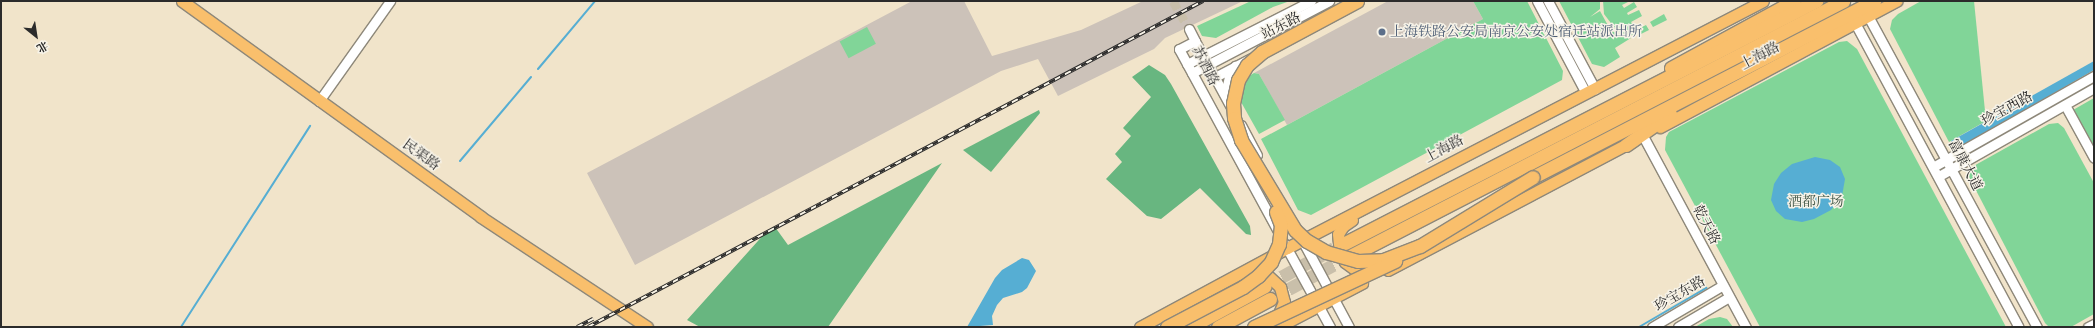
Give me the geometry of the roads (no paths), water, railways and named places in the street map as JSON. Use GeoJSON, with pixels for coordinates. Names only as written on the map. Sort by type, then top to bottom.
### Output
{"type":"FeatureCollection","features":[{"type":"Feature","properties":{"kind":"highway"},"geometry":{"type":"LineString","coordinates":[[1357,1],[1262,52],[1247,65],[1238,80],[1233,103],[1234,118],[1241,140],[1287,221],[1307,241],[1326,252],[1349,260],[1371,261],[1389,259],[1420,246]]}},
{"type":"Feature","properties":{"kind":"highway"},"geometry":{"type":"LineString","coordinates":[[1624,101],[1679,62],[1794,1]]}},
{"type":"Feature","properties":{"kind":"highway","name":"上海路"},"geometry":{"type":"LineString","coordinates":[[1345,243],[1624,101],[1816,1]]}},
{"type":"Feature","properties":{"kind":"highway","name":"上海路"},"geometry":{"type":"LineString","coordinates":[[1352,255],[1843,1]]}},
{"type":"Feature","properties":{"kind":"highway"},"geometry":{"type":"LineString","coordinates":[[1254,327],[1378,271],[1533,177],[1874,1]]}},
{"type":"Feature","properties":{"kind":"highway"},"geometry":{"type":"LineString","coordinates":[[1626,145],[1668,115],[1717,89],[1745,67]]}},
{"type":"Feature","properties":{"kind":"highway"},"geometry":{"type":"LineString","coordinates":[[1167,327],[1252,282],[1271,262],[1279,244],[1281,225],[1253,161]]}},
{"type":"Feature","properties":{"kind":"highway"},"geometry":{"type":"LineString","coordinates":[[1190,327],[1265,286]]}},
{"type":"Feature","properties":{"kind":"highway"},"geometry":{"type":"LineString","coordinates":[[1218,327],[1270,299]]}},
{"type":"Feature","properties":{"kind":"main road","name":"民渠路"},"geometry":{"type":"LineString","coordinates":[[182,1],[488,221],[647,327]]}},
{"type":"Feature","properties":{"kind":"main road","name":"上海路"},"geometry":{"type":"LineString","coordinates":[[1140,327],[1302,240],[1763,1]]}},
{"type":"Feature","properties":{"kind":"main road","name":"上海路"},"geometry":{"type":"LineString","coordinates":[[1278,327],[1448,239],[1896,1]]}},
{"type":"Feature","properties":{"kind":"main road"},"geometry":{"type":"LineString","coordinates":[[1419,180],[1343,226],[1338,234],[1340,253],[1351,267],[1362,272],[1369,271],[1448,239]]}},
{"type":"Feature","properties":{"kind":"main road"},"geometry":{"type":"LineString","coordinates":[[1197,296],[1249,272],[1265,273],[1276,282],[1284,302],[1277,318],[1266,327]]}},
{"type":"Feature","properties":{"kind":"street"},"geometry":{"type":"LineString","coordinates":[[320,101],[390,1]]}},
{"type":"Feature","properties":{"kind":"street","name":"站东路"},"geometry":{"type":"LineString","coordinates":[[1188,64],[1206,60],[1311,1]]}},
{"type":"Feature","properties":{"kind":"street"},"geometry":{"type":"LineString","coordinates":[[1192,73],[1206,60],[1260,36],[1329,1]]}},
{"type":"Feature","properties":{"kind":"street","name":"站东路"},"geometry":{"type":"LineString","coordinates":[[1215,77],[1361,1]]}},
{"type":"Feature","properties":{"kind":"street"},"geometry":{"type":"LineString","coordinates":[[1537,1],[1590,91]]}},
{"type":"Feature","properties":{"kind":"street"},"geometry":{"type":"LineString","coordinates":[[1548,1],[1590,91]]}},
{"type":"Feature","properties":{"kind":"street","name":"富康大道"},"geometry":{"type":"LineString","coordinates":[[1868,16],[2036,327]]}},
{"type":"Feature","properties":{"kind":"street","name":"富康大道"},"geometry":{"type":"LineString","coordinates":[[1855,23],[2019,327]]}},
{"type":"Feature","properties":{"kind":"street"},"geometry":{"type":"LineString","coordinates":[[1189,29],[1195,41]]}},
{"type":"Feature","properties":{"kind":"street","name":"苏酒路"},"geometry":{"type":"LineString","coordinates":[[1330,327],[1179,49],[1195,41],[1225,94],[1349,327]]}},
{"type":"Feature","properties":{"kind":"street"},"geometry":{"type":"LineString","coordinates":[[1225,94],[1230,73],[1236,66]]}},
{"type":"Feature","properties":{"kind":"street","name":"珍宝西路"},"geometry":{"type":"LineString","coordinates":[[1933,167],[2094,76]]}},
{"type":"Feature","properties":{"kind":"street","name":"珍宝西路"},"geometry":{"type":"LineString","coordinates":[[1938,176],[2094,88]]}},
{"type":"Feature","properties":{"kind":"street"},"geometry":{"type":"LineString","coordinates":[[2065,105],[2094,158]]}},
{"type":"Feature","properties":{"kind":"street","name":"乾天路"},"geometry":{"type":"LineString","coordinates":[[1643,136],[1746,327]]}},
{"type":"Feature","properties":{"kind":"street","name":"珍宝东路"},"geometry":{"type":"LineString","coordinates":[[1652,327],[1723,285]]}},
{"type":"Feature","properties":{"kind":"street","name":"珍宝东路"},"geometry":{"type":"LineString","coordinates":[[1678,327],[1729,297]]}},
{"type":"Feature","properties":{"kind":"street"},"geometry":{"type":"LineString","coordinates":[[2088,327],[2094,324]]}},
{"type":"Feature","properties":{"kind":"water"},"geometry":{"type":"Polygon","coordinates":[[[2094,61],[2094,70],[1959,148],[1953,146],[1951,141],[2094,61]]]}},
{"type":"Feature","properties":{"kind":"water"},"geometry":{"type":"Polygon","coordinates":[[[1815,157],[1830,160],[1840,167],[1845,179],[1842,196],[1831,210],[1814,219],[1802,222],[1785,219],[1776,211],[1771,200],[1774,184],[1781,173],[1792,164],[1815,157]]]}},
{"type":"Feature","properties":{"kind":"water"},"geometry":{"type":"Polygon","coordinates":[[[1022,258],[1029,260],[1036,271],[1027,288],[1022,292],[1003,298],[997,305],[992,316],[993,325],[967,327],[995,278],[1002,270],[1022,258]]]}},
{"type":"Feature","properties":{"kind":"waterway"},"geometry":{"type":"LineString","coordinates":[[538,69],[595,1]]}},
{"type":"Feature","properties":{"kind":"waterway"},"geometry":{"type":"LineString","coordinates":[[460,161],[531,77]]}},
{"type":"Feature","properties":{"kind":"waterway"},"geometry":{"type":"LineString","coordinates":[[181,327],[310,126]]}},
{"type":"Feature","properties":{"kind":"waterway"},"geometry":{"type":"LineString","coordinates":[[1639,327],[1706,288]]}},
{"type":"Feature","properties":{"kind":"tunnel"},"geometry":{"type":"LineString","coordinates":[[1173,1],[1189,29]]}},
{"type":"Feature","properties":{"kind":"tunnel"},"geometry":{"type":"LineString","coordinates":[[1265,286],[1334,248]]}},
{"type":"Feature","properties":{"kind":"tunnel"},"geometry":{"type":"LineString","coordinates":[[1272,298],[1352,255]]}},
{"type":"Feature","properties":{"kind":"railway"},"geometry":{"type":"LineString","coordinates":[[588,327],[1203,1]]}},
{"type":"Feature","properties":{"kind":"railway"},"geometry":{"type":"LineString","coordinates":[[577,327],[593,319]]}},
{"type":"Feature","properties":{"kind":"place","name":"上海铁路公安局南京公安处宿迁站派出所"},"geometry":{"type":"Point","coordinates":[1382,32]}},
{"type":"Feature","properties":{"kind":"park label","name":"酒都广场"},"geometry":{"type":"Point","coordinates":[1816,202]}}]}
